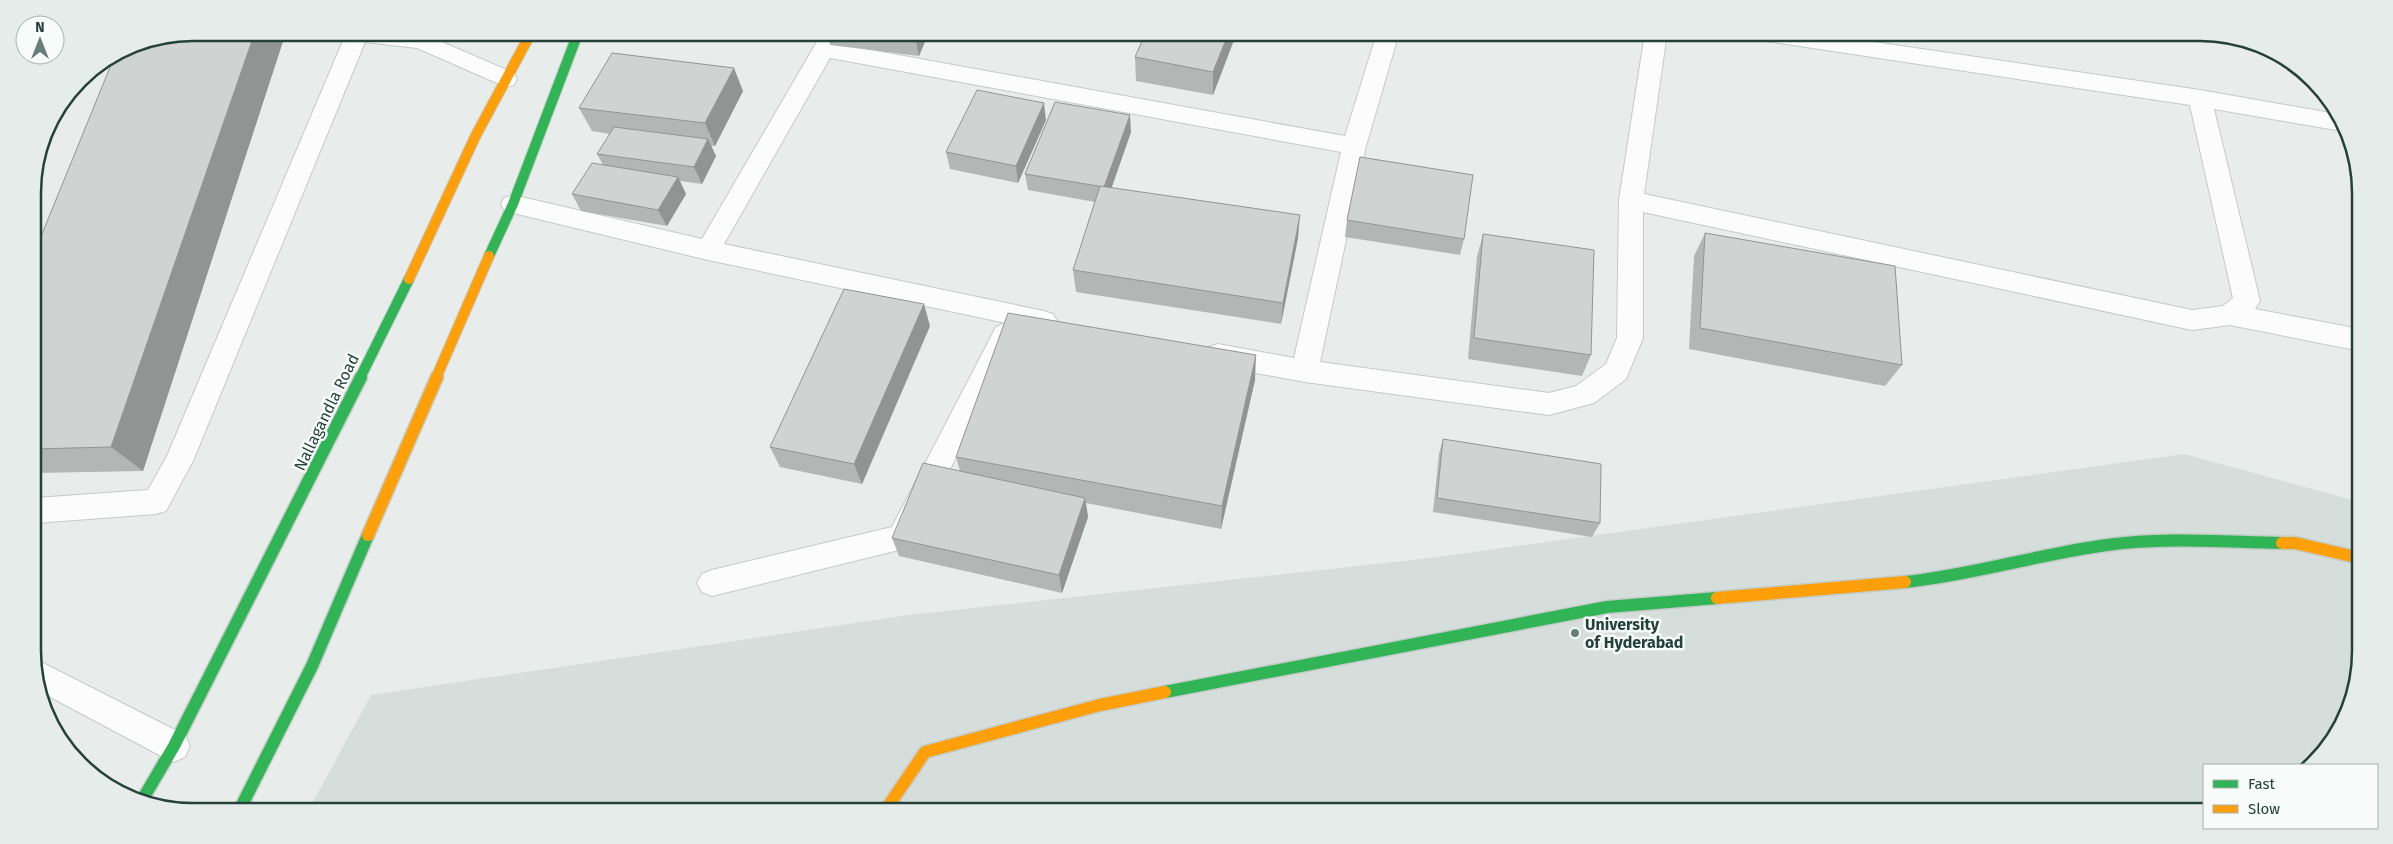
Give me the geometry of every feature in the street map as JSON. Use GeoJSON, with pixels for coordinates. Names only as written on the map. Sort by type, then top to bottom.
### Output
{"type":"FeatureCollection","features":[{"type":"Feature","properties":{"kind":"main road","name":"Nallagandla Road"},"geometry":{"type":"LineString","coordinates":[[145,795],[174,746],[313,475],[436,223],[476,135],[526,42]]}},
{"type":"Feature","properties":{"kind":"main road"},"geometry":{"type":"LineString","coordinates":[[244,803],[312,666],[430,388],[513,204],[574,42]]}},
{"type":"Feature","properties":{"kind":"main road"},"geometry":{"type":"LineString","coordinates":[[891,803],[925,752],[998,731],[1100,706],[1607,607],[1933,580],[2086,548],[2153,542],[2295,543],[2352,556]]}},
{"type":"Feature","properties":{"kind":"street"},"geometry":{"type":"LineString","coordinates":[[1305,372],[1354,146],[1385,41]]}},
{"type":"Feature","properties":{"kind":"street"},"geometry":{"type":"LineString","coordinates":[[1198,351],[1305,372],[1549,404],[1584,395],[1617,372],[1630,338],[1631,200],[1655,41]]}},
{"type":"Feature","properties":{"kind":"street"},"geometry":{"type":"LineString","coordinates":[[1865,41],[2333,120]]}},
{"type":"Feature","properties":{"kind":"street"},"geometry":{"type":"LineString","coordinates":[[41,511],[156,502],[179,461],[352,42]]}},
{"type":"Feature","properties":{"kind":"street"},"geometry":{"type":"LineString","coordinates":[[423,42],[506,79]]}},
{"type":"Feature","properties":{"kind":"street"},"geometry":{"type":"LineString","coordinates":[[708,250],[829,42]]}},
{"type":"Feature","properties":{"kind":"street"},"geometry":{"type":"LineString","coordinates":[[832,42],[1354,146]]}},
{"type":"Feature","properties":{"kind":"street"},"geometry":{"type":"LineString","coordinates":[[2200,98],[2247,301],[2230,315]]}},
{"type":"Feature","properties":{"kind":"street"},"geometry":{"type":"LineString","coordinates":[[1631,200],[2192,320],[2230,315],[2352,338]]}},
{"type":"Feature","properties":{"kind":"street"},"geometry":{"type":"LineString","coordinates":[[513,204],[708,250],[1063,325]]}},
{"type":"Feature","properties":{"kind":"street"},"geometry":{"type":"LineString","coordinates":[[712,583],[901,538],[1015,315]]}},
{"type":"Feature","properties":{"kind":"street"},"geometry":{"type":"LineString","coordinates":[[44,678],[174,746]]}},
{"type":"Feature","properties":{"kind":"shaded area","name":"University of Hyderabad"},"geometry":{"type":"Polygon","coordinates":[[[2184,454],[2352,500],[2352,650],[2350,670],[2347,690],[2336,718],[2326,735],[2307,758],[2300,764],[2203,764],[2203,802],[312,803],[371,695],[909,615],[1430,558],[2184,454]]]}},
{"type":"Feature","properties":{"kind":"building"},"geometry":{"type":"Polygon","coordinates":[[[1225,41],[1213,72],[1135,57],[1142,42],[1225,41]]]}},
{"type":"Feature","properties":{"kind":"building"},"geometry":{"type":"Polygon","coordinates":[[[184,42],[252,42],[111,447],[41,449],[42,234],[110,67],[135,53],[164,44],[184,42]]]}},
{"type":"Feature","properties":{"kind":"building"},"geometry":{"type":"Polygon","coordinates":[[[612,53],[734,68],[705,123],[579,108],[612,53]]]}},
{"type":"Feature","properties":{"kind":"building"},"geometry":{"type":"Polygon","coordinates":[[[977,90],[1044,103],[1016,166],[946,152],[977,90]]]}},
{"type":"Feature","properties":{"kind":"building"},"geometry":{"type":"Polygon","coordinates":[[[1055,102],[1130,115],[1104,187],[1025,174],[1055,102]]]}},
{"type":"Feature","properties":{"kind":"building"},"geometry":{"type":"Polygon","coordinates":[[[614,127],[708,139],[694,167],[597,154],[614,127]]]}},
{"type":"Feature","properties":{"kind":"building"},"geometry":{"type":"Polygon","coordinates":[[[1360,157],[1473,175],[1464,239],[1347,220],[1360,157]]]}},
{"type":"Feature","properties":{"kind":"building"},"geometry":{"type":"Polygon","coordinates":[[[592,163],[678,177],[658,210],[572,194],[592,163]]]}},
{"type":"Feature","properties":{"kind":"building"},"geometry":{"type":"Polygon","coordinates":[[[1100,186],[1300,215],[1283,303],[1073,270],[1100,186]]]}},
{"type":"Feature","properties":{"kind":"building"},"geometry":{"type":"Polygon","coordinates":[[[1705,233],[1895,266],[1902,365],[1700,328],[1705,233]]]}},
{"type":"Feature","properties":{"kind":"building"},"geometry":{"type":"Polygon","coordinates":[[[1483,234],[1594,250],[1591,355],[1474,338],[1483,234]]]}},
{"type":"Feature","properties":{"kind":"building"},"geometry":{"type":"Polygon","coordinates":[[[844,289],[924,304],[854,464],[770,447],[844,289]]]}},
{"type":"Feature","properties":{"kind":"building"},"geometry":{"type":"Polygon","coordinates":[[[1008,313],[1256,355],[1222,506],[956,457],[1008,313]]]}},
{"type":"Feature","properties":{"kind":"building"},"geometry":{"type":"Polygon","coordinates":[[[1443,439],[1601,464],[1600,523],[1437,498],[1443,439]]]}},
{"type":"Feature","properties":{"kind":"building"},"geometry":{"type":"Polygon","coordinates":[[[923,463],[1085,498],[1059,575],[892,538],[923,463]]]}},
{"type":"Feature","properties":{"kind":"traffic: fast"},"geometry":{"type":"LineString","coordinates":[[489,256],[513,204],[575,42]]}},
{"type":"Feature","properties":{"kind":"traffic: fast"},"geometry":{"type":"LineString","coordinates":[[145,795],[174,746],[313,475],[409,279]]}},
{"type":"Feature","properties":{"kind":"traffic: fast"},"geometry":{"type":"LineString","coordinates":[[243,803],[312,666],[368,535]]}},
{"type":"Feature","properties":{"kind":"traffic: fast"},"geometry":{"type":"LineString","coordinates":[[1905,582],[1950,576],[2085,548],[2134,542],[2282,543]]}},
{"type":"Feature","properties":{"kind":"traffic: fast"},"geometry":{"type":"LineString","coordinates":[[1165,692],[1607,607],[1717,598]]}},
{"type":"Feature","properties":{"kind":"traffic: slow"},"geometry":{"type":"LineString","coordinates":[[409,279],[476,135],[526,42]]}},
{"type":"Feature","properties":{"kind":"traffic: slow"},"geometry":{"type":"LineString","coordinates":[[368,535],[489,256]]}},
{"type":"Feature","properties":{"kind":"traffic: slow"},"geometry":{"type":"LineString","coordinates":[[2282,543],[2295,543],[2352,556]]}},
{"type":"Feature","properties":{"kind":"traffic: slow"},"geometry":{"type":"LineString","coordinates":[[1717,598],[1905,582]]}},
{"type":"Feature","properties":{"kind":"traffic: slow"},"geometry":{"type":"LineString","coordinates":[[891,803],[925,752],[1100,705],[1165,692]]}},
{"type":"Feature","properties":{"kind":"place","name":"University of Hyderabad"},"geometry":{"type":"Point","coordinates":[1575,633]}}]}
